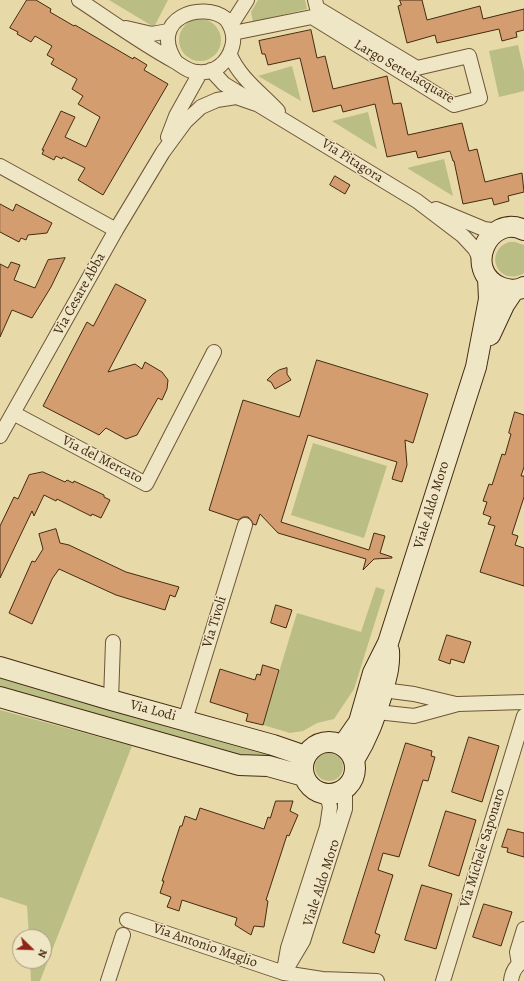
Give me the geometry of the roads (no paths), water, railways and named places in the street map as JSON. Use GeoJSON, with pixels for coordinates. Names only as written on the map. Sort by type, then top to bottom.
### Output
{"type":"FeatureCollection","features":[{"type":"Feature","properties":{"kind":"street","name":"Via Pitagora"},"geometry":{"type":"LineString","coordinates":[[79,0],[183,68],[191,71],[206,72],[256,104],[417,201],[463,236],[475,249],[485,271],[496,285],[504,289],[521,289]]}},
{"type":"Feature","properties":{"kind":"street"},"geometry":{"type":"LineString","coordinates":[[232,29],[247,0]]}},
{"type":"Feature","properties":{"kind":"street"},"geometry":{"type":"LineString","coordinates":[[176,62],[170,53],[167,42],[168,31],[173,21],[189,4],[213,9],[225,17],[232,29],[233,44],[230,55],[222,64],[206,72]]}},
{"type":"Feature","properties":{"kind":"street"},"geometry":{"type":"LineString","coordinates":[[232,29],[315,8]]}},
{"type":"Feature","properties":{"kind":"street","name":"Largo Settelacquare"},"geometry":{"type":"LineString","coordinates":[[315,8],[417,68],[469,56],[480,98],[454,105],[315,8]]}},
{"type":"Feature","properties":{"kind":"street","name":"Via Pitagora"},"geometry":{"type":"LineString","coordinates":[[118,26],[152,34],[168,31]]}},
{"type":"Feature","properties":{"kind":"street","name":"Via Pitagora"},"geometry":{"type":"LineString","coordinates":[[230,55],[235,67],[245,79],[262,94],[286,121]]}},
{"type":"Feature","properties":{"kind":"street","name":"Via Cesare Abba"},"geometry":{"type":"LineString","coordinates":[[163,152],[176,116],[206,72]]}},
{"type":"Feature","properties":{"kind":"street","name":"Via Cesare Abba"},"geometry":{"type":"LineString","coordinates":[[0,436],[116,230],[163,152],[185,122],[201,108],[217,100],[236,97],[256,104]]}},
{"type":"Feature","properties":{"kind":"street"},"geometry":{"type":"LineString","coordinates":[[0,166],[116,230]]}},
{"type":"Feature","properties":{"kind":"street","name":"Via Pitagora"},"geometry":{"type":"LineString","coordinates":[[417,201],[484,229],[498,232],[505,228],[523,229]]}},
{"type":"Feature","properties":{"kind":"street"},"geometry":{"type":"LineString","coordinates":[[485,271],[482,253],[490,237],[498,232]]}},
{"type":"Feature","properties":{"kind":"street","name":"Viale Aldo Moro"},"geometry":{"type":"LineString","coordinates":[[476,368],[489,299],[485,271]]}},
{"type":"Feature","properties":{"kind":"street","name":"Viale Aldo Moro"},"geometry":{"type":"LineString","coordinates":[[283,977],[303,941],[343,816],[345,809],[345,788],[352,780],[355,770],[348,753],[359,722],[373,673],[388,643],[476,368],[504,305],[521,289]]}},
{"type":"Feature","properties":{"kind":"street","name":"Via del Mercato"},"geometry":{"type":"LineString","coordinates":[[13,413],[146,484],[214,352]]}},
{"type":"Feature","properties":{"kind":"street","name":"Via Tivoli"},"geometry":{"type":"LineString","coordinates":[[185,720],[245,525]]}},
{"type":"Feature","properties":{"kind":"street"},"geometry":{"type":"LineString","coordinates":[[111,700],[113,642]]}},
{"type":"Feature","properties":{"kind":"street","name":"Viale Aldo Moro"},"geometry":{"type":"LineString","coordinates":[[348,753],[364,743],[372,726],[390,664],[388,643]]}},
{"type":"Feature","properties":{"kind":"street","name":"Via Lodi"},"geometry":{"type":"LineString","coordinates":[[0,667],[111,700],[273,745],[306,756]]}},
{"type":"Feature","properties":{"kind":"street"},"geometry":{"type":"LineString","coordinates":[[383,690],[414,694],[458,704]]}},
{"type":"Feature","properties":{"kind":"street","name":"Via Lodi"},"geometry":{"type":"LineString","coordinates":[[0,697],[239,764],[268,766],[304,776]]}},
{"type":"Feature","properties":{"kind":"street"},"geometry":{"type":"LineString","coordinates":[[376,712],[414,716],[458,704],[524,702]]}},
{"type":"Feature","properties":{"kind":"street","name":"Via Michele Saponaro"},"geometry":{"type":"LineString","coordinates":[[443,981],[524,716]]}},
{"type":"Feature","properties":{"kind":"street"},"geometry":{"type":"LineString","coordinates":[[345,788],[336,793],[327,794],[317,791],[309,785],[304,776],[303,766],[306,756],[315,746],[329,742],[348,753]]}},
{"type":"Feature","properties":{"kind":"street","name":"Viale Aldo Moro"},"geometry":{"type":"LineString","coordinates":[[283,977],[288,948],[327,827],[330,807],[327,794]]}},
{"type":"Feature","properties":{"kind":"street","name":"Via Antonio Maglio"},"geometry":{"type":"LineString","coordinates":[[127,920],[283,977],[377,981]]}},
{"type":"Feature","properties":{"kind":"street"},"geometry":{"type":"LineString","coordinates":[[511,981],[512,974],[521,962],[517,952],[524,929]]}},
{"type":"Feature","properties":{"kind":"street"},"geometry":{"type":"LineString","coordinates":[[108,981],[123,935]]}}]}
